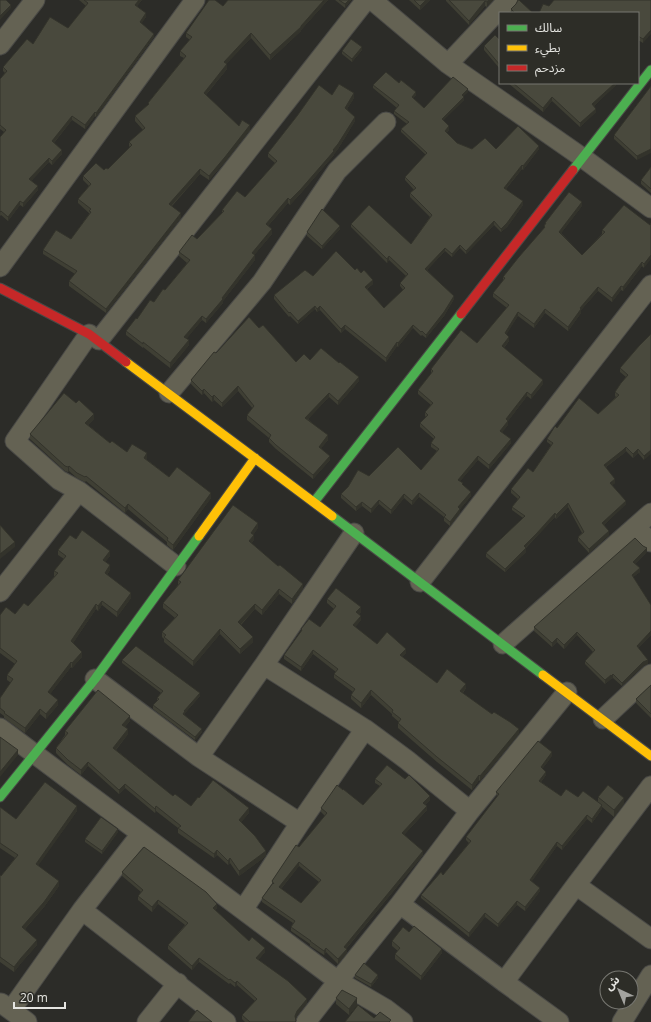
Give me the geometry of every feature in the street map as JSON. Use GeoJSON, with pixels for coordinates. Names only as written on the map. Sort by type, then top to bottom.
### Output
{"type":"FeatureCollection","features":[{"type":"Feature","properties":{"kind":"street"},"geometry":{"type":"LineString","coordinates":[[0,45],[35,0]]}},
{"type":"Feature","properties":{"kind":"street"},"geometry":{"type":"LineString","coordinates":[[0,267],[195,0]]}},
{"type":"Feature","properties":{"kind":"street"},"geometry":{"type":"LineString","coordinates":[[176,566],[79,491],[60,480],[15,441],[94,337],[366,0]]}},
{"type":"Feature","properties":{"kind":"street"},"geometry":{"type":"LineString","coordinates":[[372,0],[448,64],[583,158],[651,208]]}},
{"type":"Feature","properties":{"kind":"street"},"geometry":{"type":"LineString","coordinates":[[448,64],[508,0]]}},
{"type":"Feature","properties":{"kind":"street"},"geometry":{"type":"LineString","coordinates":[[314,502],[651,70]]}},
{"type":"Feature","properties":{"kind":"street"},"geometry":{"type":"LineString","coordinates":[[169,393],[262,282],[337,172],[386,122]]}},
{"type":"Feature","properties":{"kind":"street"},"geometry":{"type":"LineString","coordinates":[[420,582],[651,285]]}},
{"type":"Feature","properties":{"kind":"street"},"geometry":{"type":"LineString","coordinates":[[0,288],[94,337],[651,756]]}},
{"type":"Feature","properties":{"kind":"street"},"geometry":{"type":"LineString","coordinates":[[0,797],[95,679],[255,458]]}},
{"type":"Feature","properties":{"kind":"street"},"geometry":{"type":"LineString","coordinates":[[0,592],[79,491]]}},
{"type":"Feature","properties":{"kind":"street"},"geometry":{"type":"LineString","coordinates":[[503,644],[651,513]]}},
{"type":"Feature","properties":{"kind":"street"},"geometry":{"type":"LineString","coordinates":[[635,527],[651,542]]}},
{"type":"Feature","properties":{"kind":"street"},"geometry":{"type":"LineString","coordinates":[[199,757],[354,533]]}},
{"type":"Feature","properties":{"kind":"street"},"geometry":{"type":"LineString","coordinates":[[264,665],[365,729],[407,760],[470,811]]}},
{"type":"Feature","properties":{"kind":"street"},"geometry":{"type":"LineString","coordinates":[[603,719],[651,674]]}},
{"type":"Feature","properties":{"kind":"street"},"geometry":{"type":"LineString","coordinates":[[95,679],[199,757],[300,823]]}},
{"type":"Feature","properties":{"kind":"street"},"geometry":{"type":"LineString","coordinates":[[306,1022],[400,904],[470,811],[567,692]]}},
{"type":"Feature","properties":{"kind":"street"},"geometry":{"type":"LineString","coordinates":[[0,728],[338,981],[386,1009],[403,1022]]}},
{"type":"Feature","properties":{"kind":"street"},"geometry":{"type":"LineString","coordinates":[[243,910],[300,823],[365,729]]}},
{"type":"Feature","properties":{"kind":"street"},"geometry":{"type":"LineString","coordinates":[[504,982],[651,786]]}},
{"type":"Feature","properties":{"kind":"street"},"geometry":{"type":"LineString","coordinates":[[27,1022],[5,1006],[141,834]]}},
{"type":"Feature","properties":{"kind":"street"},"geometry":{"type":"LineString","coordinates":[[576,884],[651,939]]}},
{"type":"Feature","properties":{"kind":"street"},"geometry":{"type":"LineString","coordinates":[[400,904],[559,1022]]}},
{"type":"Feature","properties":{"kind":"street"},"geometry":{"type":"LineString","coordinates":[[82,910],[226,1022]]}},
{"type":"Feature","properties":{"kind":"street"},"geometry":{"type":"LineString","coordinates":[[622,1022],[651,975]]}},
{"type":"Feature","properties":{"kind":"street"},"geometry":{"type":"LineString","coordinates":[[147,1022],[178,984]]}},
{"type":"Feature","properties":{"kind":"building"},"geometry":{"type":"Polygon","coordinates":[[[0,0],[6,0],[11,5],[0,16],[0,0]]]}},
{"type":"Feature","properties":{"kind":"building"},"geometry":{"type":"Polygon","coordinates":[[[84,0],[139,0],[135,5],[146,13],[140,22],[154,34],[96,113],[95,112],[85,125],[72,116],[52,141],[62,150],[52,161],[49,158],[29,179],[38,186],[23,203],[20,201],[8,217],[1,211],[0,212],[0,137],[6,130],[0,125],[0,79],[7,71],[3,67],[27,39],[33,44],[50,17],[68,28],[88,3],[84,0]]]}},
{"type":"Feature","properties":{"kind":"building"},"geometry":{"type":"Polygon","coordinates":[[[209,0],[215,0],[223,6],[228,0],[324,0],[301,27],[270,55],[251,33],[224,62],[227,64],[204,93],[239,126],[242,120],[250,125],[209,176],[200,169],[169,204],[181,213],[106,309],[69,281],[77,271],[43,250],[56,230],[71,239],[91,212],[89,211],[91,209],[78,199],[91,184],[83,176],[96,163],[104,170],[106,168],[108,169],[132,145],[129,142],[145,128],[135,116],[149,104],[148,103],[186,56],[180,51],[192,37],[186,33],[209,0]]]}},
{"type":"Feature","properties":{"kind":"building"},"geometry":{"type":"Polygon","coordinates":[[[339,0],[349,0],[345,4],[339,0]]]}},
{"type":"Feature","properties":{"kind":"building"},"geometry":{"type":"Polygon","coordinates":[[[414,0],[426,0],[420,6],[414,0]]]}},
{"type":"Feature","properties":{"kind":"building"},"geometry":{"type":"Polygon","coordinates":[[[449,0],[489,0],[487,2],[485,1],[469,21],[449,0]]]}},
{"type":"Feature","properties":{"kind":"building"},"geometry":{"type":"Polygon","coordinates":[[[519,0],[532,12],[514,12],[511,9],[519,0]]]}},
{"type":"Feature","properties":{"kind":"building"},"geometry":{"type":"Polygon","coordinates":[[[554,0],[651,0],[651,30],[643,39],[639,37],[639,12],[539,12],[543,4],[549,6],[554,0]]]}},
{"type":"Feature","properties":{"kind":"building"},"geometry":{"type":"Polygon","coordinates":[[[495,35],[499,39],[499,64],[484,46],[495,35]]]}},
{"type":"Feature","properties":{"kind":"building"},"geometry":{"type":"Polygon","coordinates":[[[351,39],[362,47],[352,59],[342,51],[351,39]]]}},
{"type":"Feature","properties":{"kind":"building"},"geometry":{"type":"Polygon","coordinates":[[[386,72],[399,83],[401,80],[416,92],[412,97],[424,108],[453,77],[468,89],[462,95],[464,97],[442,119],[449,126],[445,131],[457,143],[472,149],[485,138],[496,149],[518,126],[539,146],[504,188],[523,201],[507,223],[501,229],[494,221],[466,251],[460,245],[452,254],[445,248],[425,269],[454,296],[444,312],[426,335],[413,325],[398,343],[397,342],[386,358],[345,325],[341,329],[320,306],[317,309],[315,306],[298,321],[274,295],[305,270],[313,276],[336,251],[355,270],[357,268],[361,273],[364,270],[373,280],[365,287],[384,308],[405,288],[400,283],[408,274],[389,256],[387,259],[351,224],[369,205],[411,244],[432,215],[410,193],[416,188],[405,177],[427,153],[401,129],[409,122],[394,111],[399,105],[373,85],[386,72]]]}},
{"type":"Feature","properties":{"kind":"building"},"geometry":{"type":"Polygon","coordinates":[[[339,84],[354,93],[345,108],[355,117],[333,150],[334,151],[301,189],[290,200],[288,198],[266,224],[272,229],[252,253],[255,255],[222,298],[223,299],[206,319],[202,316],[184,337],[189,340],[170,363],[126,331],[136,318],[137,319],[150,300],[154,302],[163,289],[165,290],[190,260],[179,252],[192,235],[197,239],[224,211],[222,210],[237,191],[245,197],[277,161],[268,153],[319,85],[332,95],[339,84]]]}},
{"type":"Feature","properties":{"kind":"building"},"geometry":{"type":"Polygon","coordinates":[[[514,84],[614,84],[592,104],[596,109],[580,123],[552,97],[543,108],[514,84]]]}},
{"type":"Feature","properties":{"kind":"building"},"geometry":{"type":"Polygon","coordinates":[[[651,86],[651,149],[637,156],[614,135],[651,86]]]}},
{"type":"Feature","properties":{"kind":"building"},"geometry":{"type":"Polygon","coordinates":[[[651,167],[651,189],[641,180],[651,167]]]}},
{"type":"Feature","properties":{"kind":"building"},"geometry":{"type":"Polygon","coordinates":[[[569,192],[582,202],[559,232],[582,255],[605,232],[602,230],[624,205],[650,225],[651,223],[651,255],[644,264],[642,262],[623,287],[621,286],[612,298],[598,287],[580,308],[581,309],[568,327],[545,309],[534,324],[518,312],[505,333],[509,337],[502,346],[543,380],[531,395],[527,392],[506,419],[508,421],[500,431],[511,439],[489,465],[478,456],[458,480],[471,492],[458,507],[460,509],[450,522],[444,517],[446,515],[419,493],[412,501],[404,494],[391,510],[379,500],[371,509],[362,502],[356,507],[341,494],[348,487],[358,470],[369,476],[398,447],[421,470],[439,449],[431,443],[435,437],[420,423],[428,415],[425,412],[433,403],[418,390],[433,371],[431,369],[461,330],[477,343],[509,305],[493,293],[505,278],[503,277],[545,227],[545,223],[569,192]]]}},
{"type":"Feature","properties":{"kind":"building"},"geometry":{"type":"Polygon","coordinates":[[[322,209],[340,226],[322,246],[307,232],[322,209]]]}},
{"type":"Feature","properties":{"kind":"building"},"geometry":{"type":"Polygon","coordinates":[[[249,317],[259,328],[263,325],[296,362],[304,354],[310,360],[321,348],[359,377],[338,401],[329,393],[305,418],[328,435],[319,447],[330,456],[313,475],[276,445],[269,438],[271,435],[247,415],[254,406],[238,386],[222,403],[214,395],[212,397],[204,389],[202,391],[191,380],[214,352],[216,353],[249,317]]]}},
{"type":"Feature","properties":{"kind":"building"},"geometry":{"type":"Polygon","coordinates":[[[651,334],[651,450],[644,456],[638,449],[633,454],[626,447],[604,465],[615,479],[610,483],[626,501],[602,523],[609,531],[589,549],[578,537],[584,532],[568,503],[556,515],[555,513],[524,546],[526,548],[505,569],[486,553],[525,516],[512,507],[520,497],[511,489],[528,468],[533,472],[553,443],[547,439],[555,426],[557,428],[579,398],[598,414],[619,395],[615,392],[628,375],[620,368],[651,334]]]}},
{"type":"Feature","properties":{"kind":"building"},"geometry":{"type":"Polygon","coordinates":[[[64,393],[76,403],[79,400],[94,414],[85,423],[110,443],[112,441],[127,452],[132,444],[147,453],[144,458],[169,477],[177,467],[211,493],[173,545],[167,540],[168,538],[128,504],[125,508],[86,476],[85,477],[77,473],[69,466],[65,466],[30,434],[64,393]]]}},
{"type":"Feature","properties":{"kind":"building"},"geometry":{"type":"Polygon","coordinates":[[[233,505],[258,523],[251,533],[254,535],[249,541],[278,566],[280,565],[303,584],[292,599],[279,589],[262,610],[255,604],[238,622],[253,637],[240,649],[220,629],[193,661],[164,637],[166,635],[162,632],[178,615],[163,603],[181,582],[178,580],[233,505]]]}},
{"type":"Feature","properties":{"kind":"building"},"geometry":{"type":"Polygon","coordinates":[[[0,525],[15,542],[0,554],[0,525]]]}},
{"type":"Feature","properties":{"kind":"building"},"geometry":{"type":"Polygon","coordinates":[[[82,530],[110,551],[103,560],[110,565],[105,573],[131,593],[117,612],[102,601],[98,606],[96,604],[71,641],[82,652],[72,663],[71,662],[48,692],[58,700],[46,714],[40,709],[25,728],[4,713],[5,712],[0,708],[0,698],[13,679],[7,675],[17,661],[0,648],[0,615],[6,607],[15,614],[24,603],[28,606],[58,573],[54,571],[66,556],[58,550],[70,535],[76,539],[82,530]]]}},
{"type":"Feature","properties":{"kind":"building"},"geometry":{"type":"Polygon","coordinates":[[[635,538],[647,548],[633,562],[640,568],[632,575],[651,605],[651,631],[637,646],[648,660],[643,662],[622,683],[613,674],[605,680],[585,661],[595,650],[577,632],[564,645],[557,638],[552,643],[534,627],[635,538]]]}},
{"type":"Feature","properties":{"kind":"building"},"geometry":{"type":"Polygon","coordinates":[[[336,588],[361,607],[356,612],[361,616],[353,625],[377,644],[387,632],[406,649],[400,655],[437,683],[447,669],[466,684],[460,691],[492,714],[494,712],[519,729],[472,785],[398,723],[401,719],[392,712],[393,710],[371,690],[361,703],[351,695],[355,689],[334,674],[338,669],[313,650],[301,667],[284,655],[309,619],[320,627],[336,606],[327,599],[336,588]]]}},
{"type":"Feature","properties":{"kind":"building"},"geometry":{"type":"Polygon","coordinates":[[[136,646],[200,693],[183,714],[202,729],[195,737],[153,705],[159,699],[157,698],[163,691],[122,660],[136,646]]]}},
{"type":"Feature","properties":{"kind":"building"},"geometry":{"type":"Polygon","coordinates":[[[651,685],[651,714],[636,699],[651,685]]]}},
{"type":"Feature","properties":{"kind":"building"},"geometry":{"type":"Polygon","coordinates":[[[98,690],[130,716],[122,725],[128,729],[113,748],[173,796],[175,794],[191,806],[213,780],[249,808],[239,820],[255,836],[266,851],[239,871],[230,858],[228,861],[217,850],[214,854],[178,828],[181,826],[156,806],[155,809],[125,784],[119,790],[88,762],[81,770],[68,760],[56,748],[68,733],[65,731],[98,690]]]}},
{"type":"Feature","properties":{"kind":"building"},"geometry":{"type":"Polygon","coordinates":[[[0,737],[18,750],[0,772],[0,737]]]}},
{"type":"Feature","properties":{"kind":"building"},"geometry":{"type":"Polygon","coordinates":[[[538,741],[552,752],[541,767],[546,772],[539,781],[561,796],[566,789],[578,797],[583,791],[602,805],[592,819],[587,815],[562,846],[557,842],[530,880],[540,888],[525,907],[517,901],[498,924],[485,913],[469,933],[421,895],[441,872],[443,875],[471,841],[466,837],[499,794],[496,792],[538,741]]]}},
{"type":"Feature","properties":{"kind":"building"},"geometry":{"type":"Polygon","coordinates":[[[387,765],[405,779],[409,775],[430,796],[423,803],[427,806],[402,833],[423,851],[344,947],[347,949],[338,959],[326,948],[324,951],[291,927],[295,921],[262,898],[273,883],[274,884],[272,881],[296,845],[299,847],[327,813],[321,808],[337,785],[363,805],[382,784],[375,779],[387,765]],[[299,862],[279,887],[301,903],[321,880],[299,862]]]}},
{"type":"Feature","properties":{"kind":"building"},"geometry":{"type":"Polygon","coordinates":[[[45,782],[77,806],[36,864],[59,881],[44,902],[22,927],[37,940],[14,967],[0,957],[0,875],[1,876],[18,855],[0,843],[0,807],[16,819],[45,782]]]}},
{"type":"Feature","properties":{"kind":"building"},"geometry":{"type":"Polygon","coordinates":[[[608,785],[624,798],[614,810],[598,797],[608,785]]]}},
{"type":"Feature","properties":{"kind":"building"},"geometry":{"type":"Polygon","coordinates":[[[101,817],[118,829],[102,851],[85,839],[101,817]]]}},
{"type":"Feature","properties":{"kind":"building"},"geometry":{"type":"Polygon","coordinates":[[[144,847],[206,892],[217,904],[213,908],[249,941],[252,937],[265,948],[256,958],[288,981],[307,999],[297,1011],[295,1022],[250,1022],[242,1015],[257,999],[237,981],[235,983],[230,979],[229,980],[199,958],[192,966],[168,945],[188,923],[158,900],[152,907],[138,896],[143,890],[122,872],[144,847]]]}},
{"type":"Feature","properties":{"kind":"building"},"geometry":{"type":"Polygon","coordinates":[[[414,926],[442,949],[421,976],[395,954],[400,948],[392,941],[403,927],[409,932],[414,926]]]}},
{"type":"Feature","properties":{"kind":"building"},"geometry":{"type":"Polygon","coordinates":[[[364,963],[378,975],[371,984],[355,975],[364,963]]]}},
{"type":"Feature","properties":{"kind":"building"},"geometry":{"type":"Polygon","coordinates":[[[342,990],[357,998],[349,1009],[336,998],[342,990]]]}},
{"type":"Feature","properties":{"kind":"building"},"geometry":{"type":"Polygon","coordinates":[[[358,1005],[374,1018],[380,1012],[391,1020],[389,1022],[345,1022],[358,1005]]]}},
{"type":"Feature","properties":{"kind":"building"},"geometry":{"type":"Polygon","coordinates":[[[197,1010],[212,1022],[188,1022],[197,1010]]]}},
{"type":"Feature","properties":{"kind":"traffic: fast"},"geometry":{"type":"LineString","coordinates":[[573,170],[651,70]]}},
{"type":"Feature","properties":{"kind":"traffic: fast"},"geometry":{"type":"LineString","coordinates":[[314,502],[461,314]]}},
{"type":"Feature","properties":{"kind":"traffic: fast"},"geometry":{"type":"LineString","coordinates":[[332,516],[543,675]]}},
{"type":"Feature","properties":{"kind":"traffic: fast"},"geometry":{"type":"LineString","coordinates":[[0,797],[95,679],[199,536]]}},
{"type":"Feature","properties":{"kind":"traffic: slow"},"geometry":{"type":"LineString","coordinates":[[126,362],[332,516]]}},
{"type":"Feature","properties":{"kind":"traffic: slow"},"geometry":{"type":"LineString","coordinates":[[199,536],[255,458]]}},
{"type":"Feature","properties":{"kind":"traffic: slow"},"geometry":{"type":"LineString","coordinates":[[543,675],[651,756]]}},
{"type":"Feature","properties":{"kind":"traffic: jam"},"geometry":{"type":"LineString","coordinates":[[461,314],[573,170]]}},
{"type":"Feature","properties":{"kind":"traffic: jam"},"geometry":{"type":"LineString","coordinates":[[0,288],[89,334],[126,362]]}}]}
